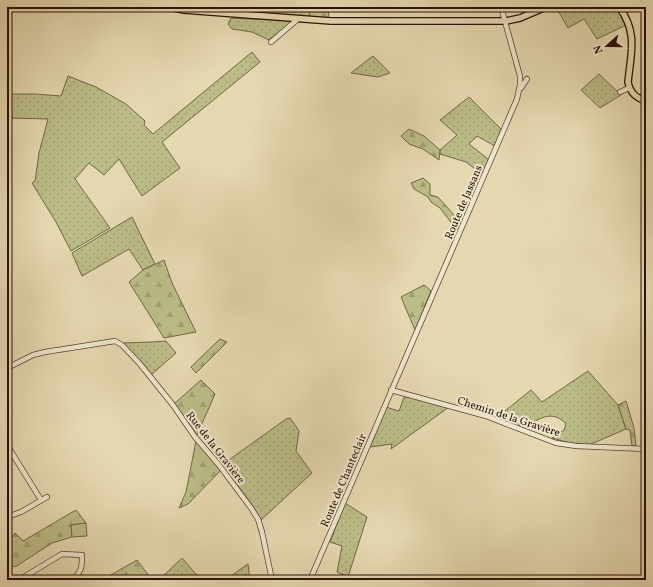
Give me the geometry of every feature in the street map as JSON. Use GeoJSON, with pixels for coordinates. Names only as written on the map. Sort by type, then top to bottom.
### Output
{"type":"FeatureCollection","features":[{"type":"Feature","properties":{"kind":"main road"},"geometry":{"type":"LineString","coordinates":[[170,7],[184,10],[331,21],[506,21],[520,18],[546,7]]}},
{"type":"Feature","properties":{"kind":"main road"},"geometry":{"type":"LineString","coordinates":[[619,7],[627,19],[633,38],[628,82],[629,88],[636,97],[646,101]]}},
{"type":"Feature","properties":{"kind":"street","name":"Route de Jassans"},"geometry":{"type":"LineString","coordinates":[[392,388],[517,99],[520,76],[501,7]]}},
{"type":"Feature","properties":{"kind":"street"},"geometry":{"type":"LineString","coordinates":[[271,42],[298,19]]}},
{"type":"Feature","properties":{"kind":"street"},"geometry":{"type":"LineString","coordinates":[[519,90],[527,79]]}},
{"type":"Feature","properties":{"kind":"street"},"geometry":{"type":"LineString","coordinates":[[620,92],[629,88]]}},
{"type":"Feature","properties":{"kind":"street","name":"Rue de la Gravière"},"geometry":{"type":"LineString","coordinates":[[7,368],[33,354],[115,341],[122,345],[145,370],[173,405],[195,437],[219,465],[251,508],[258,519],[262,532],[272,580]]}},
{"type":"Feature","properties":{"kind":"street","name":"Chemin de la Gravière"},"geometry":{"type":"LineString","coordinates":[[392,388],[486,416],[556,442],[576,446],[646,449]]}},
{"type":"Feature","properties":{"kind":"street","name":"Route de Chanteclair"},"geometry":{"type":"LineString","coordinates":[[310,580],[392,388]]}},
{"type":"Feature","properties":{"kind":"street"},"geometry":{"type":"LineString","coordinates":[[7,447],[41,500]]}},
{"type":"Feature","properties":{"kind":"street"},"geometry":{"type":"LineString","coordinates":[[7,517],[21,512],[47,497]]}},
{"type":"Feature","properties":{"kind":"street"},"geometry":{"type":"LineString","coordinates":[[19,580],[62,554],[82,554],[82,567],[80,573],[72,580]]}},
{"type":"Feature","properties":{"kind":"green space"},"geometry":{"type":"Polygon","coordinates":[[[290,7],[316,7],[309,10],[310,17],[270,15],[269,11],[290,7]]]}},
{"type":"Feature","properties":{"kind":"green space"},"geometry":{"type":"Polygon","coordinates":[[[316,7],[328,7],[329,19],[310,17],[309,10],[316,7]]]}},
{"type":"Feature","properties":{"kind":"green space"},"geometry":{"type":"Polygon","coordinates":[[[556,7],[616,7],[626,25],[597,39],[584,19],[568,28],[556,7]]]}},
{"type":"Feature","properties":{"kind":"green space"},"geometry":{"type":"Polygon","coordinates":[[[231,18],[293,21],[269,40],[252,32],[232,29],[228,24],[231,18]]]}},
{"type":"Feature","properties":{"kind":"green space"},"geometry":{"type":"Polygon","coordinates":[[[252,52],[260,62],[162,142],[180,168],[142,196],[119,159],[104,175],[89,163],[75,179],[110,228],[71,251],[56,222],[32,183],[35,181],[39,153],[48,119],[7,118],[7,94],[61,96],[68,76],[96,87],[126,104],[145,121],[144,125],[153,134],[252,52]]]}},
{"type":"Feature","properties":{"kind":"green space"},"geometry":{"type":"Polygon","coordinates":[[[373,56],[390,73],[378,77],[351,73],[373,56]]]}},
{"type":"Feature","properties":{"kind":"green space"},"geometry":{"type":"Polygon","coordinates":[[[599,74],[621,95],[600,108],[581,90],[599,74]]]}},
{"type":"Feature","properties":{"kind":"green space"},"geometry":{"type":"Polygon","coordinates":[[[469,97],[501,129],[495,146],[477,136],[469,144],[489,160],[482,174],[466,162],[440,154],[440,150],[457,135],[440,120],[469,97]]]}},
{"type":"Feature","properties":{"kind":"green space"},"geometry":{"type":"Polygon","coordinates":[[[409,129],[424,136],[440,150],[439,160],[423,149],[409,144],[401,136],[409,129]]]}},
{"type":"Feature","properties":{"kind":"green space"},"geometry":{"type":"Polygon","coordinates":[[[423,178],[430,184],[430,195],[438,197],[461,223],[457,230],[440,208],[431,202],[428,197],[414,189],[411,183],[423,178]]]}},
{"type":"Feature","properties":{"kind":"green space"},"geometry":{"type":"Polygon","coordinates":[[[132,217],[155,264],[143,270],[129,249],[82,276],[72,253],[132,217]]]}},
{"type":"Feature","properties":{"kind":"green space"},"geometry":{"type":"Polygon","coordinates":[[[164,260],[172,283],[196,332],[164,338],[129,282],[143,270],[164,260]]]}},
{"type":"Feature","properties":{"kind":"green space"},"geometry":{"type":"Polygon","coordinates":[[[424,285],[431,291],[415,330],[401,297],[424,285]]]}},
{"type":"Feature","properties":{"kind":"green space"},"geometry":{"type":"Polygon","coordinates":[[[220,339],[227,342],[196,373],[191,367],[220,339]]]}},
{"type":"Feature","properties":{"kind":"green space"},"geometry":{"type":"Polygon","coordinates":[[[166,341],[176,353],[151,375],[122,343],[151,342],[166,341]]]}},
{"type":"Feature","properties":{"kind":"green space"},"geometry":{"type":"Polygon","coordinates":[[[588,371],[618,405],[626,429],[589,445],[570,443],[552,438],[564,430],[566,424],[560,419],[550,416],[545,417],[522,428],[505,411],[531,390],[542,402],[588,371]]]}},
{"type":"Feature","properties":{"kind":"green space"},"geometry":{"type":"Polygon","coordinates":[[[201,380],[215,394],[197,435],[174,404],[201,380]]]}},
{"type":"Feature","properties":{"kind":"green space"},"geometry":{"type":"Polygon","coordinates":[[[405,395],[449,407],[391,449],[392,444],[370,447],[386,407],[399,411],[405,395]]]}},
{"type":"Feature","properties":{"kind":"green space"},"geometry":{"type":"Polygon","coordinates":[[[626,401],[634,428],[636,446],[632,446],[630,430],[626,429],[618,405],[626,401]]]}},
{"type":"Feature","properties":{"kind":"green space"},"geometry":{"type":"Polygon","coordinates":[[[290,418],[299,431],[296,451],[312,473],[261,520],[253,506],[222,465],[286,419],[290,418]]]}},
{"type":"Feature","properties":{"kind":"green space"},"geometry":{"type":"Polygon","coordinates":[[[196,441],[221,470],[188,504],[179,508],[186,492],[196,441]]]}},
{"type":"Feature","properties":{"kind":"green space"},"geometry":{"type":"Polygon","coordinates":[[[345,503],[367,517],[348,577],[337,572],[342,546],[330,542],[345,503]]]}},
{"type":"Feature","properties":{"kind":"green space"},"geometry":{"type":"Polygon","coordinates":[[[76,510],[86,523],[71,525],[72,537],[52,543],[15,567],[12,566],[7,569],[7,543],[15,533],[23,541],[76,510]]]}},
{"type":"Feature","properties":{"kind":"green space"},"geometry":{"type":"Polygon","coordinates":[[[86,523],[87,536],[72,537],[71,525],[86,523]]]}},
{"type":"Feature","properties":{"kind":"green space"},"geometry":{"type":"Polygon","coordinates":[[[182,558],[201,580],[159,580],[182,558]]]}},
{"type":"Feature","properties":{"kind":"green space"},"geometry":{"type":"Polygon","coordinates":[[[137,560],[152,580],[102,580],[137,560]]]}},
{"type":"Feature","properties":{"kind":"green space"},"geometry":{"type":"Polygon","coordinates":[[[248,564],[250,580],[225,580],[248,564]]]}}]}
